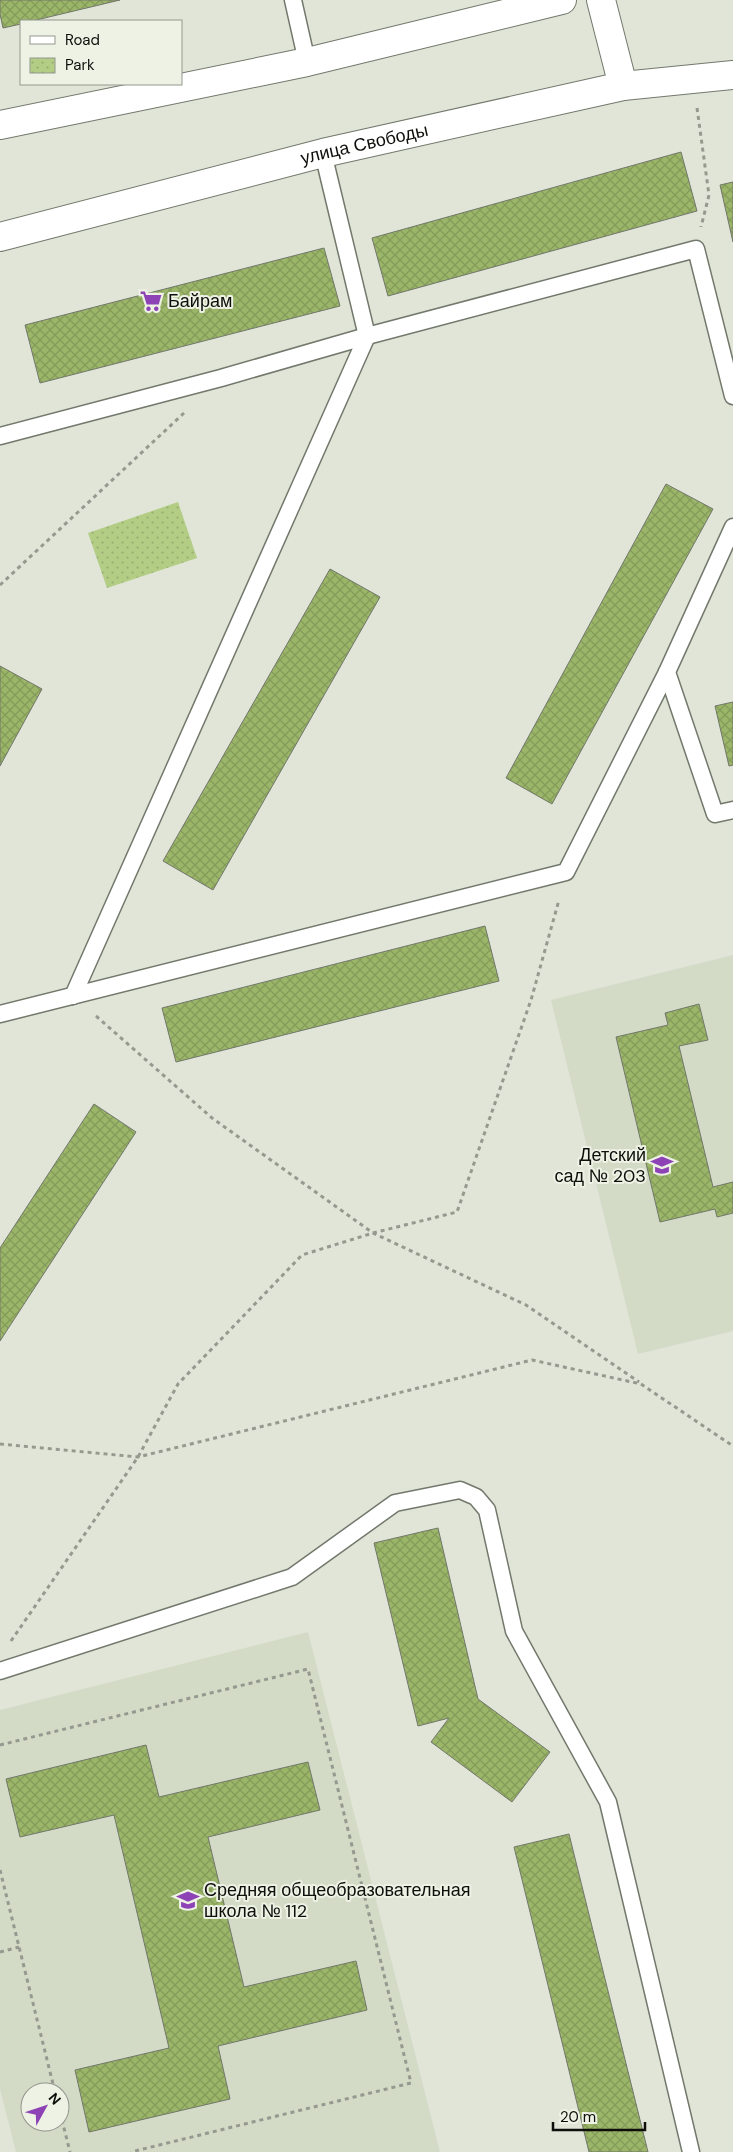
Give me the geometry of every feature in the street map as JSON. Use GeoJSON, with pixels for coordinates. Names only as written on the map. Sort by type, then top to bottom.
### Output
{"type":"FeatureCollection","features":[{"type":"Feature","properties":{"kind":"street"},"geometry":{"type":"LineString","coordinates":[[0,125],[307,62],[562,0]]}},
{"type":"Feature","properties":{"kind":"street"},"geometry":{"type":"LineString","coordinates":[[601,0],[623,86]]}},
{"type":"Feature","properties":{"kind":"street","name":"улица Свободы"},"geometry":{"type":"LineString","coordinates":[[0,236],[323,153],[623,86],[733,75]]}},
{"type":"Feature","properties":{"kind":"lane"},"geometry":{"type":"LineString","coordinates":[[294,0],[307,62]]}},
{"type":"Feature","properties":{"kind":"lane"},"geometry":{"type":"LineString","coordinates":[[73,996],[367,336],[323,153]]}},
{"type":"Feature","properties":{"kind":"lane"},"geometry":{"type":"LineString","coordinates":[[1,433],[221,378],[367,336],[696,249],[733,396]]}},
{"type":"Feature","properties":{"kind":"lane"},"geometry":{"type":"LineString","coordinates":[[0,1014],[566,872],[668,672],[733,527]]}},
{"type":"Feature","properties":{"kind":"lane"},"geometry":{"type":"LineString","coordinates":[[668,672],[715,814],[733,810]]}},
{"type":"Feature","properties":{"kind":"lane"},"geometry":{"type":"LineString","coordinates":[[0,1671],[292,1577],[395,1503],[460,1490],[476,1497],[487,1510],[514,1631],[608,1802],[691,2152]]}},
{"type":"Feature","properties":{"kind":"path"},"geometry":{"type":"LineString","coordinates":[[696,249],[709,195],[697,108]]}},
{"type":"Feature","properties":{"kind":"path"},"geometry":{"type":"LineString","coordinates":[[0,586],[186,412]]}},
{"type":"Feature","properties":{"kind":"path"},"geometry":{"type":"LineString","coordinates":[[6,1646],[138,1457],[178,1384],[302,1255],[373,1233],[458,1212],[531,1000],[566,872]]}},
{"type":"Feature","properties":{"kind":"path"},"geometry":{"type":"LineString","coordinates":[[73,996],[212,1118],[373,1233],[526,1305],[733,1446]]}},
{"type":"Feature","properties":{"kind":"path"},"geometry":{"type":"LineString","coordinates":[[0,1444],[138,1457],[532,1360],[641,1384]]}},
{"type":"Feature","properties":{"kind":"path"},"geometry":{"type":"LineString","coordinates":[[0,1745],[308,1669],[411,2082],[131,2152]]}},
{"type":"Feature","properties":{"kind":"path"},"geometry":{"type":"LineString","coordinates":[[0,1870],[53,2082]]}},
{"type":"Feature","properties":{"kind":"path"},"geometry":{"type":"LineString","coordinates":[[0,1952],[19,1947]]}},
{"type":"Feature","properties":{"kind":"path"},"geometry":{"type":"LineString","coordinates":[[65,2132],[70,2152]]}},
{"type":"Feature","properties":{"kind":"shaded area","name":"Детский сад № 203"},"geometry":{"type":"Polygon","coordinates":[[[733,955],[733,1331],[638,1354],[551,1000],[733,955]]]}},
{"type":"Feature","properties":{"kind":"shaded area","name":"Средняя общеобразовательная школа № 112"},"geometry":{"type":"Polygon","coordinates":[[[308,1632],[440,2152],[16,2152],[0,2089],[0,1710],[308,1632]]]}},
{"type":"Feature","properties":{"kind":"green space"},"geometry":{"type":"Polygon","coordinates":[[[178,502],[197,558],[107,588],[88,533],[178,502]]]}},
{"type":"Feature","properties":{"kind":"building"},"geometry":{"type":"Polygon","coordinates":[[[0,0],[120,0],[36,20],[20,20],[20,24],[3,28],[0,0]]]}},
{"type":"Feature","properties":{"kind":"building"},"geometry":{"type":"Polygon","coordinates":[[[681,152],[697,211],[388,296],[372,238],[681,152]]]}},
{"type":"Feature","properties":{"kind":"building"},"geometry":{"type":"Polygon","coordinates":[[[733,182],[733,242],[720,185],[733,182]]]}},
{"type":"Feature","properties":{"kind":"building"},"geometry":{"type":"Polygon","coordinates":[[[324,248],[340,306],[40,383],[25,325],[324,248]]]}},
{"type":"Feature","properties":{"kind":"building"},"geometry":{"type":"Polygon","coordinates":[[[666,484],[713,509],[552,804],[506,778],[666,484]]]}},
{"type":"Feature","properties":{"kind":"building"},"geometry":{"type":"Polygon","coordinates":[[[330,569],[380,597],[213,890],[163,861],[330,569]]]}},
{"type":"Feature","properties":{"kind":"building"},"geometry":{"type":"Polygon","coordinates":[[[0,666],[42,689],[0,766],[0,666]]]}},
{"type":"Feature","properties":{"kind":"building"},"geometry":{"type":"Polygon","coordinates":[[[733,702],[733,765],[729,766],[715,706],[733,702]]]}},
{"type":"Feature","properties":{"kind":"building"},"geometry":{"type":"Polygon","coordinates":[[[485,926],[499,981],[176,1062],[162,1008],[485,926]]]}},
{"type":"Feature","properties":{"kind":"building"},"geometry":{"type":"Polygon","coordinates":[[[699,1004],[708,1040],[679,1046],[713,1187],[733,1182],[733,1213],[717,1217],[715,1209],[660,1222],[616,1037],[668,1025],[665,1013],[699,1004]]]}},
{"type":"Feature","properties":{"kind":"building"},"geometry":{"type":"Polygon","coordinates":[[[94,1104],[136,1132],[0,1341],[0,1248],[94,1104]]]}},
{"type":"Feature","properties":{"kind":"building"},"geometry":{"type":"Polygon","coordinates":[[[438,1528],[478,1699],[550,1752],[512,1802],[431,1742],[449,1718],[418,1726],[374,1543],[438,1528]]]}},
{"type":"Feature","properties":{"kind":"building"},"geometry":{"type":"Polygon","coordinates":[[[146,1745],[159,1797],[308,1762],[320,1810],[208,1837],[244,1987],[356,1961],[367,2010],[218,2046],[230,2099],[89,2132],[75,2070],[169,2048],[114,1815],[20,1837],[6,1779],[146,1745]]]}},
{"type":"Feature","properties":{"kind":"building"},"geometry":{"type":"Polygon","coordinates":[[[569,1834],[648,2152],[589,2152],[514,1847],[569,1834]]]}},
{"type":"Feature","properties":{"kind":"place","name":"Байрам"},"geometry":{"type":"Point","coordinates":[151,301]}},
{"type":"Feature","properties":{"kind":"place","name":"Детский сад № 203"},"geometry":{"type":"Point","coordinates":[662,1165]}},
{"type":"Feature","properties":{"kind":"place","name":"Средняя общеобразовательная школа № 112"},"geometry":{"type":"Point","coordinates":[188,1900]}}]}
